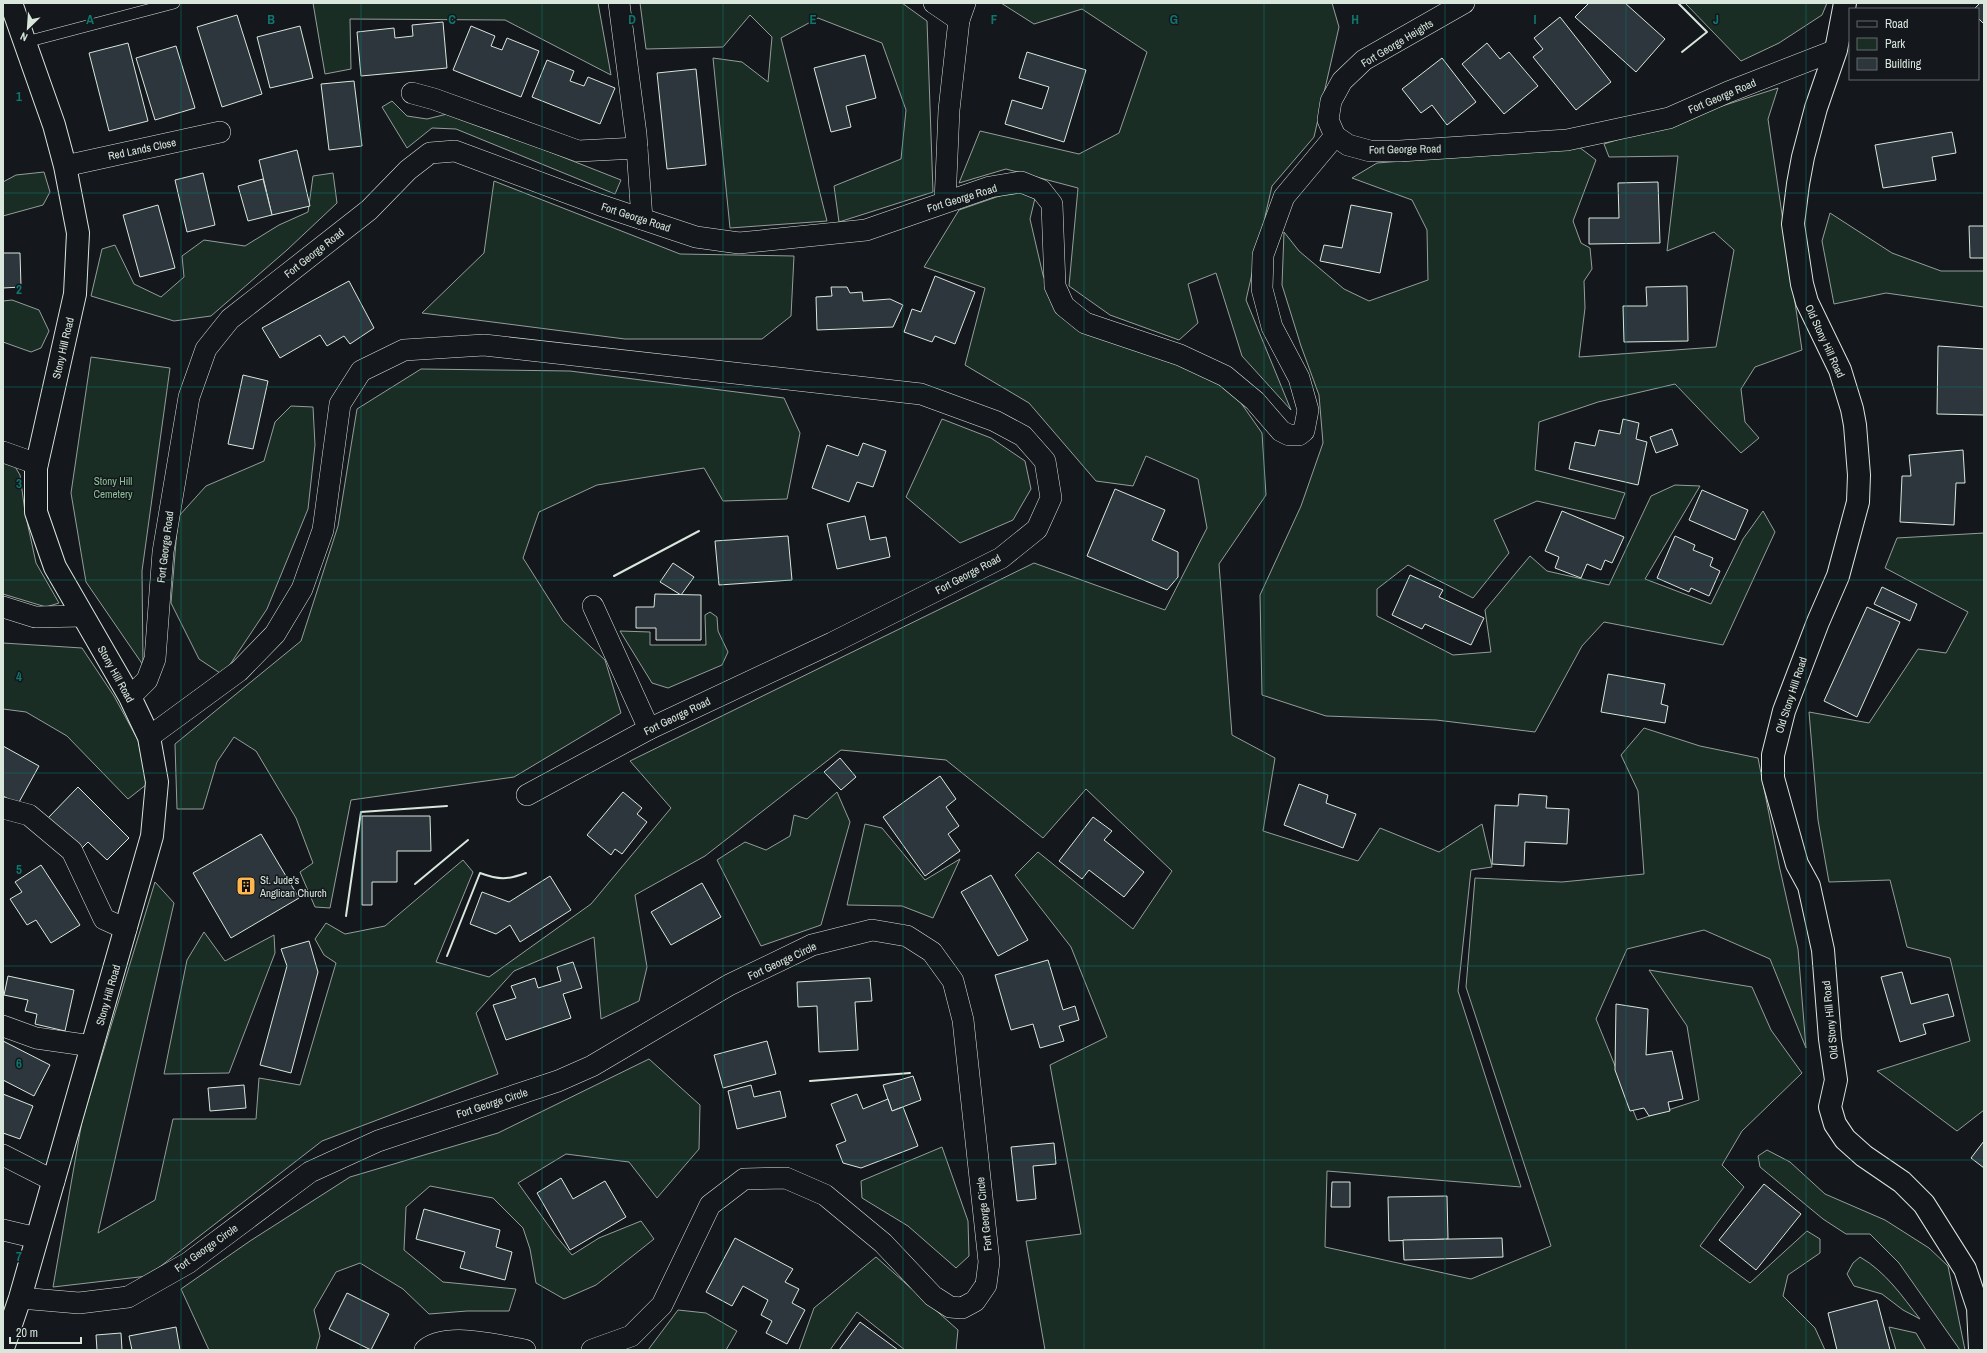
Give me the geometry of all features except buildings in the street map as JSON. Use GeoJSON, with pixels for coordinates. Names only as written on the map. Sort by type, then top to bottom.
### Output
{"type":"FeatureCollection","features":[{"type":"Feature","properties":{"kind":"street","name":"Stony Hill Road"},"geometry":{"type":"LineString","coordinates":[[3,1347],[20,1298],[152,836],[157,782],[149,737],[130,697],[55,567],[36,512],[37,464],[75,294],[78,233],[65,166],[54,125],[11,3]]}},
{"type":"Feature","properties":{"kind":"street"},"geometry":{"type":"LineString","coordinates":[[619,3],[637,148],[642,219]]}},
{"type":"Feature","properties":{"kind":"street"},"geometry":{"type":"LineString","coordinates":[[934,3],[962,12],[980,3]]}},
{"type":"Feature","properties":{"kind":"street","name":"Fort George Heights"},"geometry":{"type":"LineString","coordinates":[[1335,136],[1328,120],[1331,101],[1342,81],[1364,60],[1464,3]]}},
{"type":"Feature","properties":{"kind":"street","name":"Old Stony Hill Road"},"geometry":{"type":"LineString","coordinates":[[1845,3],[1836,50],[1816,108],[1803,158],[1793,224],[1802,284],[1807,302],[1840,370],[1852,409],[1859,475],[1858,502],[1838,576],[1801,665],[1784,711],[1773,755],[1773,778],[1797,864],[1809,886],[1823,950],[1830,1039],[1836,1080],[1830,1107],[1836,1124],[1845,1139],[1864,1156],[1902,1182],[1924,1204],[1965,1269],[1978,1308],[1980,1350]]}},
{"type":"Feature","properties":{"kind":"street"},"geometry":{"type":"LineString","coordinates":[[945,202],[949,110],[962,12]]}},
{"type":"Feature","properties":{"kind":"street","name":"Fort George Road"},"geometry":{"type":"LineString","coordinates":[[130,697],[147,680],[155,659],[163,552],[188,397],[206,349],[230,319],[369,210],[408,170],[430,153],[455,152],[696,237],[739,243],[866,230],[990,187],[1021,182],[1041,190],[1052,204],[1056,286],[1064,306],[1085,323],[1180,355],[1225,376],[1255,401],[1281,431],[1289,435],[1299,435],[1304,431],[1308,410],[1299,378],[1272,327],[1262,290],[1263,255],[1284,197],[1335,136],[1348,145],[1370,151],[1400,151],[1568,140],[1668,118],[1728,92],[1836,50]]}},
{"type":"Feature","properties":{"kind":"street"},"geometry":{"type":"LineString","coordinates":[[412,93],[434,99],[578,151],[637,148]]}},
{"type":"Feature","properties":{"kind":"street","name":"Red Lands Close"},"geometry":{"type":"LineString","coordinates":[[65,166],[220,132]]}},
{"type":"Feature","properties":{"kind":"street","name":"Fort George Road"},"geometry":{"type":"LineString","coordinates":[[149,737],[239,671],[275,634],[302,589],[323,530],[340,404],[361,371],[404,350],[484,345],[921,394],[995,421],[1022,436],[1045,461],[1051,498],[1037,529],[1001,558],[832,643],[649,729],[527,795]]}},
{"type":"Feature","properties":{"kind":"street"},"geometry":{"type":"LineString","coordinates":[[3,452],[37,464]]}},
{"type":"Feature","properties":{"kind":"street"},"geometry":{"type":"LineString","coordinates":[[593,606],[649,729]]}},
{"type":"Feature","properties":{"kind":"street"},"geometry":{"type":"LineString","coordinates":[[3,607],[35,617],[84,616]]}},
{"type":"Feature","properties":{"kind":"street"},"geometry":{"type":"LineString","coordinates":[[3,808],[29,815],[72,851],[104,919],[126,929]]}},
{"type":"Feature","properties":{"kind":"street","name":"Fort George Circle"},"geometry":{"type":"LineString","coordinates":[[20,1298],[79,1304],[128,1297],[188,1263],[310,1172],[378,1140],[558,1081],[592,1066],[729,985],[812,945],[872,930],[906,936],[932,952],[953,981],[963,1020],[989,1262],[986,1285],[975,1301],[962,1308],[950,1307],[933,1296],[883,1243],[825,1195],[786,1178],[744,1180],[710,1205],[662,1304],[631,1336],[592,1350]]}},
{"type":"Feature","properties":{"kind":"street"},"geometry":{"type":"LineString","coordinates":[[3,1026],[36,1038],[92,1046]]}},
{"type":"Feature","properties":{"kind":"street"},"geometry":{"type":"LineString","coordinates":[[3,1154],[54,1181]]}},
{"type":"Feature","properties":{"kind":"street"},"geometry":{"type":"LineString","coordinates":[[3,1230],[37,1238]]}},
{"type":"Feature","properties":{"kind":"street"},"geometry":{"type":"LineString","coordinates":[[425,1350],[431,1345],[463,1339],[525,1350]]}},
{"type":"Feature","properties":{"kind":"lane"},"geometry":{"type":"LineString","coordinates":[[26,42],[174,3]]}},
{"type":"Feature","properties":{"kind":"green space"},"geometry":{"type":"Polygon","coordinates":[[[313,3],[598,3],[611,75],[505,20],[350,19],[351,69],[325,74],[313,3]]]}},
{"type":"Feature","properties":{"kind":"green space"},"geometry":{"type":"Polygon","coordinates":[[[640,3],[902,3],[927,21],[933,192],[839,222],[834,186],[901,159],[906,110],[882,43],[818,18],[781,38],[827,221],[730,228],[713,58],[742,62],[768,82],[772,37],[750,15],[723,47],[646,49],[640,3]]]}},
{"type":"Feature","properties":{"kind":"green space"},"geometry":{"type":"Polygon","coordinates":[[[1001,3],[1332,3],[1339,27],[1314,137],[1272,186],[1246,300],[1291,410],[1242,356],[1216,273],[1188,284],[1198,323],[1179,340],[1110,315],[1069,286],[1078,188],[1006,169],[959,183],[980,131],[1079,154],[1119,133],[1147,52],[1082,9],[1034,24],[1001,3]]]}},
{"type":"Feature","properties":{"kind":"green space"},"geometry":{"type":"Polygon","coordinates":[[[1685,3],[1827,3],[1822,15],[1779,43],[1741,61],[1685,3]]]}},
{"type":"Feature","properties":{"kind":"green space"},"geometry":{"type":"Polygon","coordinates":[[[1778,88],[1768,119],[1802,350],[1755,367],[1741,389],[1745,422],[1759,438],[1741,453],[1675,384],[1598,402],[1539,422],[1535,470],[1625,493],[1615,519],[1537,501],[1494,520],[1509,553],[1473,598],[1408,565],[1377,589],[1377,616],[1453,655],[1491,652],[1485,610],[1530,556],[1547,571],[1609,585],[1651,496],[1675,485],[1700,486],[1645,579],[1711,604],[1743,539],[1763,511],[1775,532],[1723,645],[1604,622],[1582,646],[1535,732],[1436,720],[1326,716],[1262,695],[1260,595],[1301,506],[1323,443],[1319,395],[1301,346],[1282,285],[1284,232],[1299,251],[1344,289],[1369,301],[1428,280],[1427,230],[1412,200],[1352,178],[1377,163],[1579,147],[1596,160],[1573,221],[1581,243],[1590,248],[1592,269],[1584,281],[1585,308],[1579,357],[1716,347],[1734,250],[1714,232],[1667,251],[1678,156],[1609,157],[1604,144],[1778,88]]]}},
{"type":"Feature","properties":{"kind":"green space"},"geometry":{"type":"Polygon","coordinates":[[[392,101],[407,116],[427,119],[451,113],[621,180],[615,194],[456,129],[432,128],[407,148],[382,107],[392,101]]]}},
{"type":"Feature","properties":{"kind":"green space"},"geometry":{"type":"Polygon","coordinates":[[[44,172],[50,192],[43,205],[3,216],[3,182],[16,175],[44,172]]]}},
{"type":"Feature","properties":{"kind":"green space"},"geometry":{"type":"Polygon","coordinates":[[[333,173],[337,203],[287,250],[211,316],[174,321],[91,296],[102,249],[115,245],[134,284],[161,297],[184,277],[182,256],[204,240],[245,246],[279,225],[308,212],[313,176],[333,173]]]}},
{"type":"Feature","properties":{"kind":"green space"},"geometry":{"type":"Polygon","coordinates":[[[494,181],[680,254],[794,256],[791,316],[762,339],[625,339],[422,313],[484,253],[494,181]]]}},
{"type":"Feature","properties":{"kind":"green space"},"geometry":{"type":"Polygon","coordinates":[[[1011,192],[1036,194],[1030,219],[1043,275],[1058,312],[1197,370],[1234,393],[1262,433],[1266,495],[1219,564],[1232,735],[1275,758],[1263,831],[1358,861],[1380,828],[1439,852],[1482,824],[1492,867],[1471,870],[1458,991],[1521,1187],[1327,1171],[1325,1247],[1471,1279],[1551,1246],[1466,987],[1475,878],[1562,882],[1644,874],[1638,791],[1621,755],[1644,728],[1700,746],[1758,758],[1779,865],[1798,949],[1806,1048],[1770,959],[1704,930],[1627,949],[1596,1019],[1637,1120],[1699,1100],[1687,1026],[1649,970],[1752,987],[1771,1030],[1802,1073],[1742,1131],[1722,1165],[1744,1187],[1700,1246],[1750,1283],[1807,1231],[1820,1239],[1820,1253],[1788,1275],[1783,1296],[1815,1328],[1825,1350],[1045,1350],[1026,1241],[1081,1234],[1050,1065],[1107,1037],[1071,947],[1015,875],[1038,852],[1133,929],[1172,871],[1086,789],[1043,838],[946,760],[841,750],[705,856],[635,895],[647,967],[639,1001],[601,1019],[594,937],[514,971],[476,1013],[498,1074],[322,1141],[148,1276],[53,1287],[82,1121],[155,882],[174,903],[98,1233],[155,1200],[173,1119],[256,1119],[259,1078],[300,1085],[336,963],[324,955],[315,939],[326,923],[345,934],[385,926],[463,860],[473,872],[436,962],[489,977],[591,904],[671,808],[630,761],[1034,563],[1165,610],[1207,528],[1198,479],[1146,456],[1133,486],[1096,481],[1029,403],[965,365],[985,288],[924,267],[959,210],[1011,192]]]}},
{"type":"Feature","properties":{"kind":"green space"},"geometry":{"type":"Polygon","coordinates":[[[1830,213],[1892,253],[1941,271],[1984,271],[1984,307],[1886,293],[1834,304],[1822,241],[1830,213]]]}},
{"type":"Feature","properties":{"kind":"green space"},"geometry":{"type":"Polygon","coordinates":[[[12,300],[39,310],[49,331],[41,348],[31,352],[3,342],[3,301],[12,300]]]}},
{"type":"Feature","properties":{"kind":"green space","name":"Stony Hill Cemetery"},"geometry":{"type":"Polygon","coordinates":[[[91,357],[170,368],[142,571],[143,665],[86,582],[71,493],[91,357]]]}},
{"type":"Feature","properties":{"kind":"green space"},"geometry":{"type":"Polygon","coordinates":[[[421,369],[570,371],[784,398],[800,433],[787,499],[723,501],[704,468],[597,485],[539,512],[523,558],[563,621],[605,660],[621,713],[514,777],[351,800],[330,908],[315,907],[300,872],[313,863],[296,818],[256,751],[234,737],[217,762],[203,809],[177,809],[175,744],[301,641],[338,526],[357,409],[421,369]]]}},
{"type":"Feature","properties":{"kind":"green space"},"geometry":{"type":"Polygon","coordinates":[[[291,406],[313,407],[315,445],[308,509],[267,609],[223,675],[199,659],[171,603],[178,517],[206,486],[264,461],[275,422],[291,406]]]}},
{"type":"Feature","properties":{"kind":"green space"},"geometry":{"type":"Polygon","coordinates":[[[942,419],[991,438],[1025,461],[1031,489],[1013,520],[960,543],[906,497],[942,419]]]}},
{"type":"Feature","properties":{"kind":"green space"},"geometry":{"type":"Polygon","coordinates":[[[3,457],[11,460],[20,475],[25,512],[36,563],[59,603],[46,607],[3,594],[3,457]]]}},
{"type":"Feature","properties":{"kind":"green space"},"geometry":{"type":"Polygon","coordinates":[[[1984,533],[1984,1110],[1957,1131],[1877,1071],[1970,1041],[1950,958],[1907,947],[1890,880],[1829,882],[1818,820],[1809,712],[1869,723],[1918,649],[1946,653],[1968,612],[1885,568],[1897,538],[1984,533]]]}},
{"type":"Feature","properties":{"kind":"green space"},"geometry":{"type":"Polygon","coordinates":[[[710,612],[717,617],[718,631],[728,652],[722,665],[668,688],[652,683],[620,631],[650,632],[650,645],[706,645],[705,615],[710,612]]]}},
{"type":"Feature","properties":{"kind":"green space"},"geometry":{"type":"Polygon","coordinates":[[[3,643],[82,648],[114,696],[138,740],[147,784],[128,799],[67,736],[26,712],[3,709],[3,643]]]}},
{"type":"Feature","properties":{"kind":"green space"},"geometry":{"type":"Polygon","coordinates":[[[837,792],[850,822],[821,925],[761,946],[717,860],[745,842],[766,850],[790,836],[794,815],[807,819],[837,792]]]}},
{"type":"Feature","properties":{"kind":"green space"},"geometry":{"type":"Polygon","coordinates":[[[865,824],[882,828],[925,880],[960,859],[933,918],[902,906],[847,905],[865,824]]]}},
{"type":"Feature","properties":{"kind":"green space"},"geometry":{"type":"Polygon","coordinates":[[[204,932],[225,961],[274,935],[275,953],[229,1073],[164,1074],[187,960],[204,932]]]}},
{"type":"Feature","properties":{"kind":"green space"},"geometry":{"type":"Polygon","coordinates":[[[649,1059],[700,1105],[699,1149],[657,1198],[629,1162],[566,1154],[518,1183],[556,1236],[572,1255],[599,1238],[641,1221],[654,1239],[596,1285],[564,1299],[536,1283],[530,1249],[523,1228],[493,1198],[430,1186],[406,1207],[404,1250],[443,1282],[516,1289],[509,1311],[467,1311],[429,1314],[403,1289],[360,1263],[336,1272],[314,1310],[320,1336],[316,1350],[209,1350],[181,1289],[250,1241],[350,1177],[498,1133],[649,1059]]]}},
{"type":"Feature","properties":{"kind":"green space"},"geometry":{"type":"Polygon","coordinates":[[[942,1147],[968,1221],[969,1256],[956,1268],[908,1226],[862,1198],[861,1181],[942,1147]]]}},
{"type":"Feature","properties":{"kind":"green space"},"geometry":{"type":"Polygon","coordinates":[[[1767,1150],[1790,1162],[1825,1194],[1885,1220],[1929,1248],[1948,1266],[1965,1350],[1960,1350],[1899,1263],[1870,1234],[1846,1234],[1823,1219],[1760,1167],[1758,1156],[1767,1150]]]}},
{"type":"Feature","properties":{"kind":"green space"},"geometry":{"type":"Polygon","coordinates":[[[876,1257],[958,1330],[956,1350],[905,1350],[857,1312],[830,1350],[799,1350],[814,1308],[876,1257]]]}},
{"type":"Feature","properties":{"kind":"green space"},"geometry":{"type":"Polygon","coordinates":[[[1860,1257],[1886,1277],[1920,1319],[1903,1310],[1882,1294],[1854,1286],[1847,1274],[1853,1263],[1860,1257]]]}},
{"type":"Feature","properties":{"kind":"green space"},"geometry":{"type":"Polygon","coordinates":[[[678,1310],[706,1313],[737,1331],[726,1350],[648,1350],[678,1310]]]}},
{"type":"Feature","properties":{"kind":"green space"},"geometry":{"type":"Polygon","coordinates":[[[1889,1327],[1916,1333],[1926,1350],[1896,1350],[1889,1327]]]}},
{"type":"Feature","properties":{"kind":"wall"},"geometry":{"type":"LineString","coordinates":[[1678,3],[1707,32],[1682,52]]}},
{"type":"Feature","properties":{"kind":"wall"},"geometry":{"type":"LineString","coordinates":[[614,576],[699,531]]}},
{"type":"Feature","properties":{"kind":"wall"},"geometry":{"type":"LineString","coordinates":[[346,916],[361,812],[447,806]]}},
{"type":"Feature","properties":{"kind":"wall"},"geometry":{"type":"LineString","coordinates":[[415,884],[468,840]]}},
{"type":"Feature","properties":{"kind":"wall"},"geometry":{"type":"LineString","coordinates":[[447,956],[480,873],[498,878],[508,878],[526,873]]}},
{"type":"Feature","properties":{"kind":"wall"},"geometry":{"type":"LineString","coordinates":[[810,1081],[910,1073]]}},
{"type":"Feature","properties":{"kind":"place","name":"St. Jude's Anglican Church"},"geometry":{"type":"Point","coordinates":[246,886]}}]}
